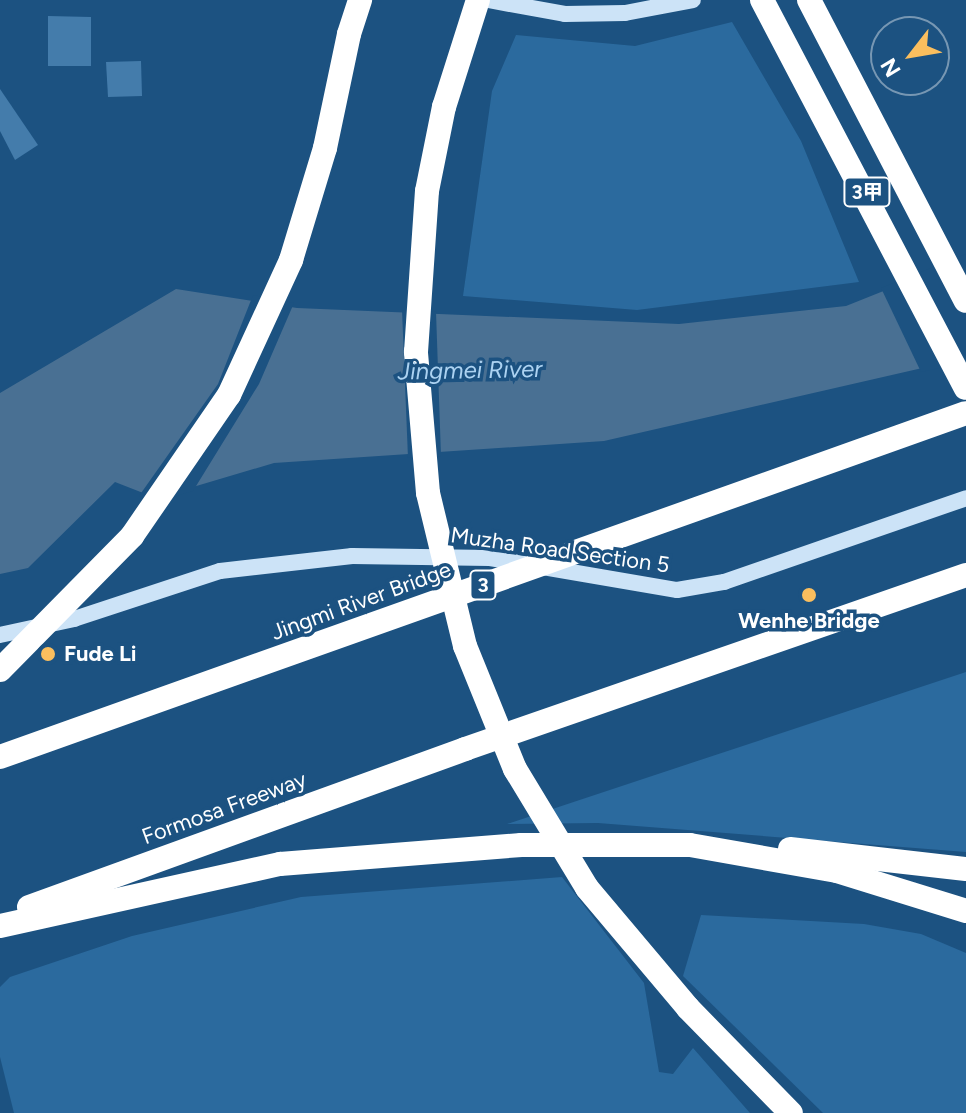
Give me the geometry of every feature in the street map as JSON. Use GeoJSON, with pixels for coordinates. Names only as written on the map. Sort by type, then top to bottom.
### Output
{"type":"FeatureCollection","features":[{"type":"Feature","properties":{"kind":"highway"},"geometry":{"type":"LineString","coordinates":[[0,670],[123,546],[229,395],[291,260],[357,0]]}},
{"type":"Feature","properties":{"kind":"highway"},"geometry":{"type":"LineString","coordinates":[[478,0],[427,191],[416,352],[428,493],[465,646],[515,769],[622,933],[791,1113]]}},
{"type":"Feature","properties":{"kind":"highway","name":"3甲"},"geometry":{"type":"LineString","coordinates":[[762,0],[966,388]]}},
{"type":"Feature","properties":{"kind":"highway","name":"3甲"},"geometry":{"type":"LineString","coordinates":[[809,0],[966,301]]}},
{"type":"Feature","properties":{"kind":"highway","name":"Jingmi River Bridge"},"geometry":{"type":"LineString","coordinates":[[0,757],[966,413]]}},
{"type":"Feature","properties":{"kind":"highway","name":"Formosa Freeway"},"geometry":{"type":"LineString","coordinates":[[0,918],[265,820],[966,575]]}},
{"type":"Feature","properties":{"kind":"highway"},"geometry":{"type":"LineString","coordinates":[[0,926],[280,864],[521,845],[690,845],[838,861],[966,869]]}},
{"type":"Feature","properties":{"kind":"highway"},"geometry":{"type":"LineString","coordinates":[[838,861],[966,911]]}},
{"type":"Feature","properties":{"kind":"main road"},"geometry":{"type":"LineString","coordinates":[[488,0],[580,14],[693,0]]}},
{"type":"Feature","properties":{"kind":"main road","name":"Muzha Road Section 5"},"geometry":{"type":"LineString","coordinates":[[0,635],[74,619],[192,578],[270,563],[431,554],[677,590],[724,582],[966,498]]}},
{"type":"Feature","properties":{"kind":"shaded area"},"geometry":{"type":"Polygon","coordinates":[[[732,22],[801,141],[859,282],[637,310],[463,296],[492,91],[516,35],[635,46],[732,22]]]}},
{"type":"Feature","properties":{"kind":"shaded area"},"geometry":{"type":"Polygon","coordinates":[[[966,672],[966,852],[598,823],[507,824],[966,672]]]}},
{"type":"Feature","properties":{"kind":"shaded area"},"geometry":{"type":"Polygon","coordinates":[[[562,877],[644,983],[659,1072],[673,1074],[693,1048],[750,1113],[14,1113],[0,1057],[0,987],[10,977],[132,936],[301,897],[562,877]]]}},
{"type":"Feature","properties":{"kind":"shaded area"},"geometry":{"type":"Polygon","coordinates":[[[701,915],[864,924],[921,934],[966,953],[966,1113],[823,1113],[683,976],[701,915]]]}},
{"type":"Feature","properties":{"kind":"water","name":"Jingmei River"},"geometry":{"type":"Polygon","coordinates":[[[966,258],[966,358],[604,441],[274,463],[156,498],[115,482],[28,568],[0,574],[0,393],[176,289],[297,308],[679,324],[846,306],[966,258]]]}},
{"type":"Feature","properties":{"kind":"pier"},"geometry":{"type":"Polygon","coordinates":[[[966,254],[966,362],[921,372],[881,288],[966,254]]]}},
{"type":"Feature","properties":{"kind":"pier"},"geometry":{"type":"Polygon","coordinates":[[[253,295],[294,303],[259,384],[193,491],[157,502],[139,496],[218,384],[253,295]]]}},
{"type":"Feature","properties":{"kind":"pier"},"geometry":{"type":"Polygon","coordinates":[[[402,310],[436,312],[441,456],[408,458],[402,310]]]}},
{"type":"Feature","properties":{"kind":"building"},"geometry":{"type":"Polygon","coordinates":[[[48,16],[91,17],[91,66],[48,66],[48,16]]]}},
{"type":"Feature","properties":{"kind":"building"},"geometry":{"type":"Polygon","coordinates":[[[141,61],[142,96],[108,97],[106,62],[141,61]]]}},
{"type":"Feature","properties":{"kind":"building"},"geometry":{"type":"Polygon","coordinates":[[[0,89],[38,145],[15,160],[0,131],[0,89]]]}},
{"type":"Feature","properties":{"kind":"place","name":"Wenhe Bridge"},"geometry":{"type":"Point","coordinates":[809,595]}},
{"type":"Feature","properties":{"kind":"place","name":"Fude Li"},"geometry":{"type":"Point","coordinates":[48,654]}}]}
